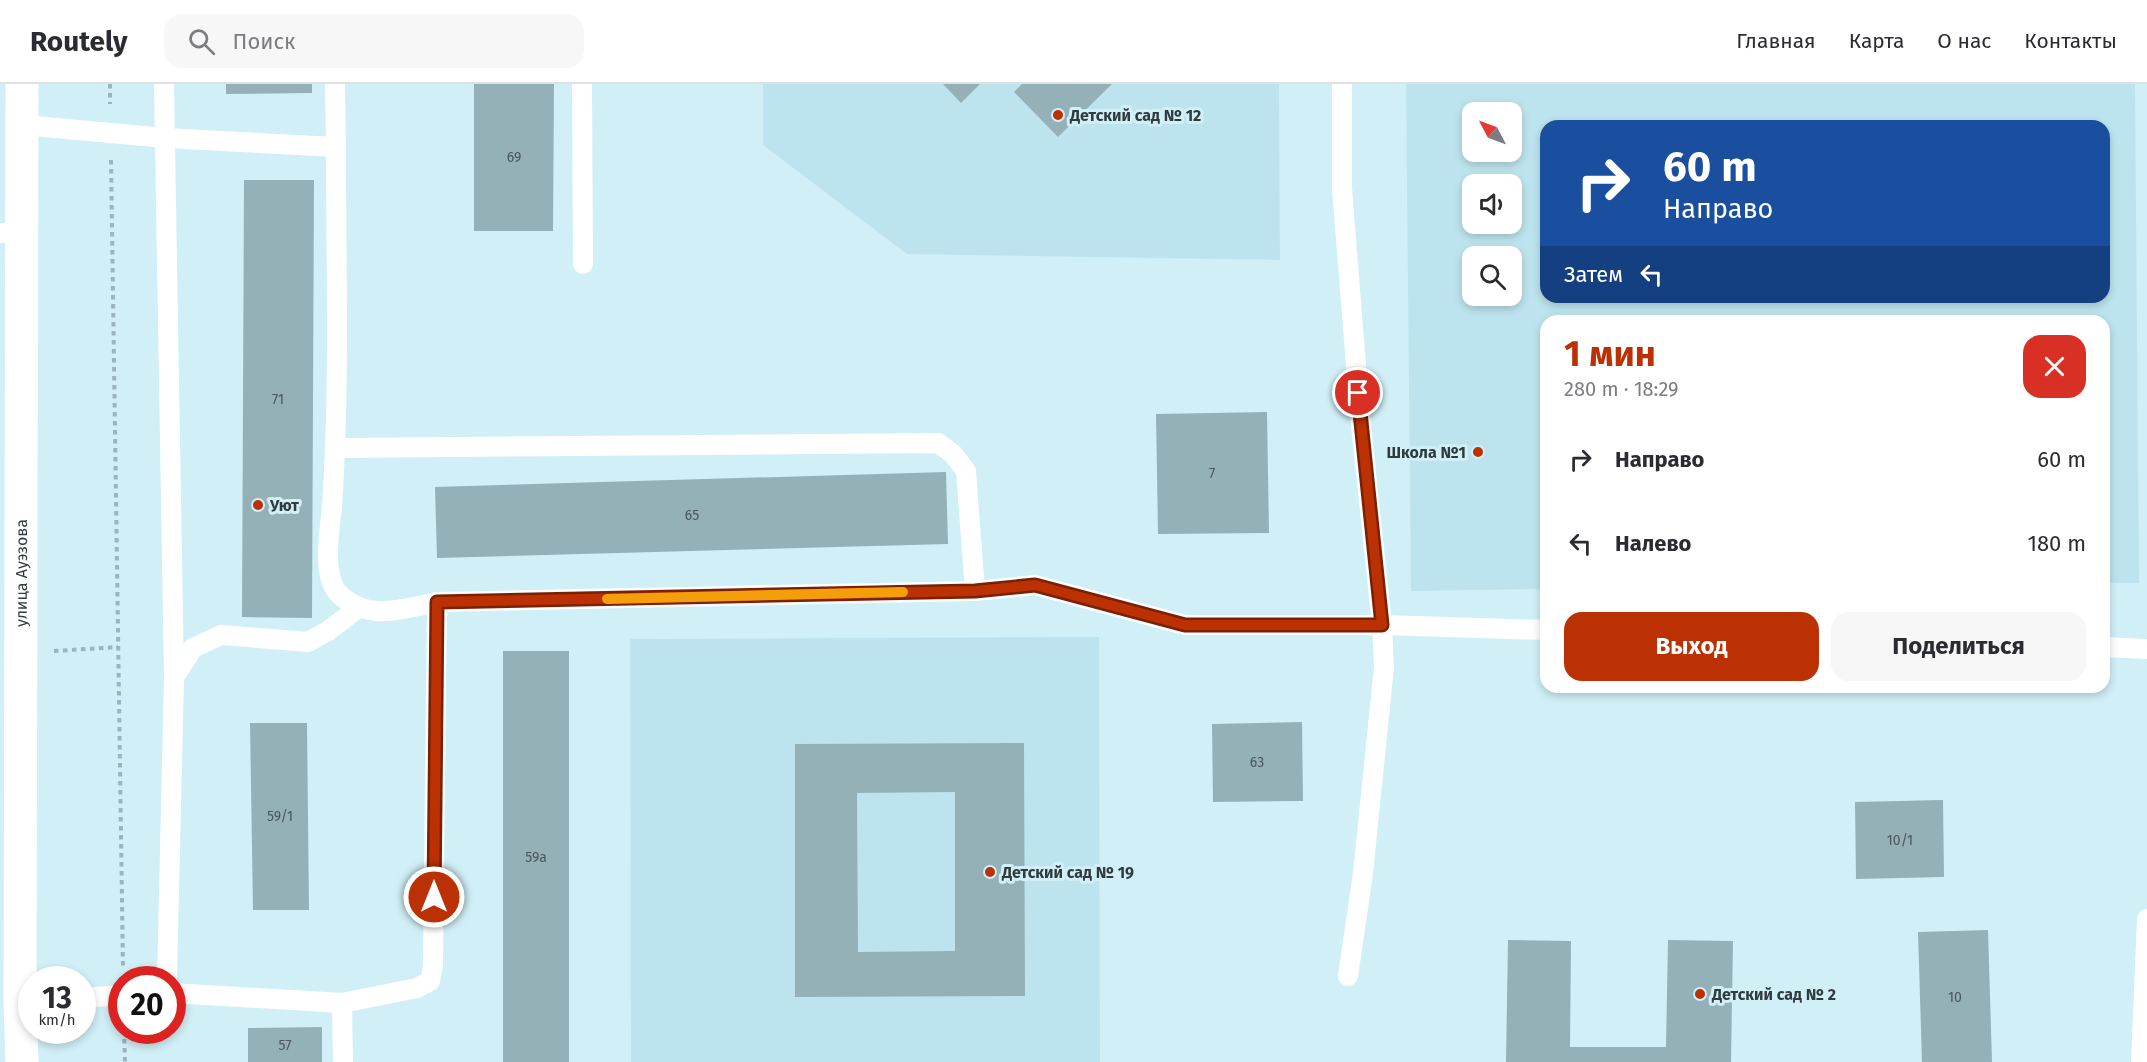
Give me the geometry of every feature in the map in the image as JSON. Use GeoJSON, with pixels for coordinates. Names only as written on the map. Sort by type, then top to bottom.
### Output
{"type":"FeatureCollection","features":[{"type":"Feature","properties":{"kind":"street","name":"улица Ауэзова"},"geometry":{"type":"LineString","coordinates":[[22,84],[22,124],[11,233],[21,653],[10,688],[24,966]]}},
{"type":"Feature","properties":{"kind":"street","name":"улица Ауэзова"},"geometry":{"type":"LineString","coordinates":[[22,1062],[23,1044]]}},
{"type":"Feature","properties":{"kind":"lane"},"geometry":{"type":"LineString","coordinates":[[164,84],[174,677],[168,966]]}},
{"type":"Feature","properties":{"kind":"lane"},"geometry":{"type":"LineString","coordinates":[[335,84],[336,448],[328,571],[338,593],[358,608],[385,613],[437,602],[975,591],[1035,585],[1185,625],[1382,625],[1540,630]]}},
{"type":"Feature","properties":{"kind":"lane"},"geometry":{"type":"LineString","coordinates":[[582,84],[584,264]]}},
{"type":"Feature","properties":{"kind":"lane"},"geometry":{"type":"LineString","coordinates":[[1342,84],[1342,188],[1360,416],[1382,625],[1384,667],[1363,873],[1348,976]]}},
{"type":"Feature","properties":{"kind":"lane"},"geometry":{"type":"LineString","coordinates":[[22,124],[165,138],[336,147]]}},
{"type":"Feature","properties":{"kind":"lane"},"geometry":{"type":"LineString","coordinates":[[336,448],[938,444],[953,454],[966,471],[975,591]]}},
{"type":"Feature","properties":{"kind":"lane"},"geometry":{"type":"LineString","coordinates":[[186,994],[342,1003],[417,988],[430,981],[434,965],[437,602]]}},
{"type":"Feature","properties":{"kind":"lane"},"geometry":{"type":"LineString","coordinates":[[174,677],[193,648],[221,635],[308,642],[328,631],[358,608]]}},
{"type":"Feature","properties":{"kind":"lane"},"geometry":{"type":"LineString","coordinates":[[2110,647],[2147,649]]}},
{"type":"Feature","properties":{"kind":"lane"},"geometry":{"type":"LineString","coordinates":[[2140,1062],[2147,920]]}},
{"type":"Feature","properties":{"kind":"lane"},"geometry":{"type":"LineString","coordinates":[[342,1003],[343,1062]]}},
{"type":"Feature","properties":{"kind":"path"},"geometry":{"type":"LineString","coordinates":[[110,84],[123,966]]}},
{"type":"Feature","properties":{"kind":"path"},"geometry":{"type":"LineString","coordinates":[[21,653],[118,647]]}},
{"type":"Feature","properties":{"kind":"path"},"geometry":{"type":"LineString","coordinates":[[124,1044],[125,1062]]}},
{"type":"Feature","properties":{"kind":"shaded area"},"geometry":{"type":"Polygon","coordinates":[[[763,84],[1279,84],[1280,260],[907,254],[763,145],[763,84]]]}},
{"type":"Feature","properties":{"kind":"shaded area","name":"Школа №1"},"geometry":{"type":"Polygon","coordinates":[[[1406,84],[2135,84],[2139,583],[2110,583],[2110,315],[1540,315],[1540,589],[1411,591],[1406,84]]]}},
{"type":"Feature","properties":{"kind":"shaded area"},"geometry":{"type":"Polygon","coordinates":[[[1099,637],[1100,1062],[631,1062],[630,639],[1099,637]]]}},
{"type":"Feature","properties":{"kind":"building"},"geometry":{"type":"Polygon","coordinates":[[[226,84],[312,84],[312,93],[226,94],[226,84]]]}},
{"type":"Feature","properties":{"kind":"building"},"geometry":{"type":"Polygon","coordinates":[[[474,84],[554,84],[553,231],[474,231],[474,84]]]}},
{"type":"Feature","properties":{"kind":"building"},"geometry":{"type":"Polygon","coordinates":[[[943,84],[980,84],[961,103],[943,84]]]}},
{"type":"Feature","properties":{"kind":"building","name":"Детский сад № 12"},"geometry":{"type":"Polygon","coordinates":[[[1022,84],[1112,84],[1058,137],[1014,92],[1022,84]]]}},
{"type":"Feature","properties":{"kind":"building"},"geometry":{"type":"Polygon","coordinates":[[[244,180],[314,180],[312,618],[242,617],[244,180]]]}},
{"type":"Feature","properties":{"kind":"building"},"geometry":{"type":"Polygon","coordinates":[[[1267,412],[1269,533],[1158,534],[1156,414],[1267,412]]]}},
{"type":"Feature","properties":{"kind":"building"},"geometry":{"type":"Polygon","coordinates":[[[946,472],[948,544],[437,558],[435,487],[946,472]]]}},
{"type":"Feature","properties":{"kind":"building"},"geometry":{"type":"Polygon","coordinates":[[[503,651],[569,651],[569,1062],[503,1062],[503,651]]]}},
{"type":"Feature","properties":{"kind":"building"},"geometry":{"type":"Polygon","coordinates":[[[1302,722],[1303,801],[1213,802],[1212,724],[1302,722]]]}},
{"type":"Feature","properties":{"kind":"building"},"geometry":{"type":"Polygon","coordinates":[[[250,723],[307,723],[309,910],[253,910],[250,723]]]}},
{"type":"Feature","properties":{"kind":"building","name":"Детский сад № 19"},"geometry":{"type":"Polygon","coordinates":[[[1024,743],[1025,996],[795,997],[795,744],[1024,743]],[[955,792],[857,793],[858,952],[955,951],[955,792]]]}},
{"type":"Feature","properties":{"kind":"building"},"geometry":{"type":"Polygon","coordinates":[[[1943,800],[1944,877],[1856,879],[1855,802],[1943,800]]]}},
{"type":"Feature","properties":{"kind":"building"},"geometry":{"type":"Polygon","coordinates":[[[1988,930],[1992,1062],[1922,1062],[1918,932],[1988,930]]]}},
{"type":"Feature","properties":{"kind":"building","name":"Детский сад № 2"},"geometry":{"type":"Polygon","coordinates":[[[1508,940],[1571,941],[1570,1047],[1666,1047],[1668,940],[1733,941],[1731,1062],[1506,1062],[1508,940]]]}},
{"type":"Feature","properties":{"kind":"building"},"geometry":{"type":"Polygon","coordinates":[[[322,1027],[322,1062],[248,1062],[248,1028],[322,1027]]]}},
{"type":"Feature","properties":{"kind":"slow traffic"},"geometry":{"type":"LineString","coordinates":[[607,599],[903,592]]}},
{"type":"Feature","properties":{"kind":"place","name":"Детский сад № 12"},"geometry":{"type":"Point","coordinates":[1058,115]}},
{"type":"Feature","properties":{"kind":"place","name":"Школа №1"},"geometry":{"type":"Point","coordinates":[1478,452]}},
{"type":"Feature","properties":{"kind":"place","name":"Уют"},"geometry":{"type":"Point","coordinates":[258,505]}},
{"type":"Feature","properties":{"kind":"place","name":"Детский сад № 19"},"geometry":{"type":"Point","coordinates":[990,872]}},
{"type":"Feature","properties":{"kind":"place","name":"Детский сад № 2"},"geometry":{"type":"Point","coordinates":[1700,994]}},
{"type":"Feature","properties":{"kind":"route"},"geometry":{"type":"LineString","coordinates":[[434,897],[437,602],[975,591],[1035,585],[1185,625],[1382,625],[1358,393]]}}]}
